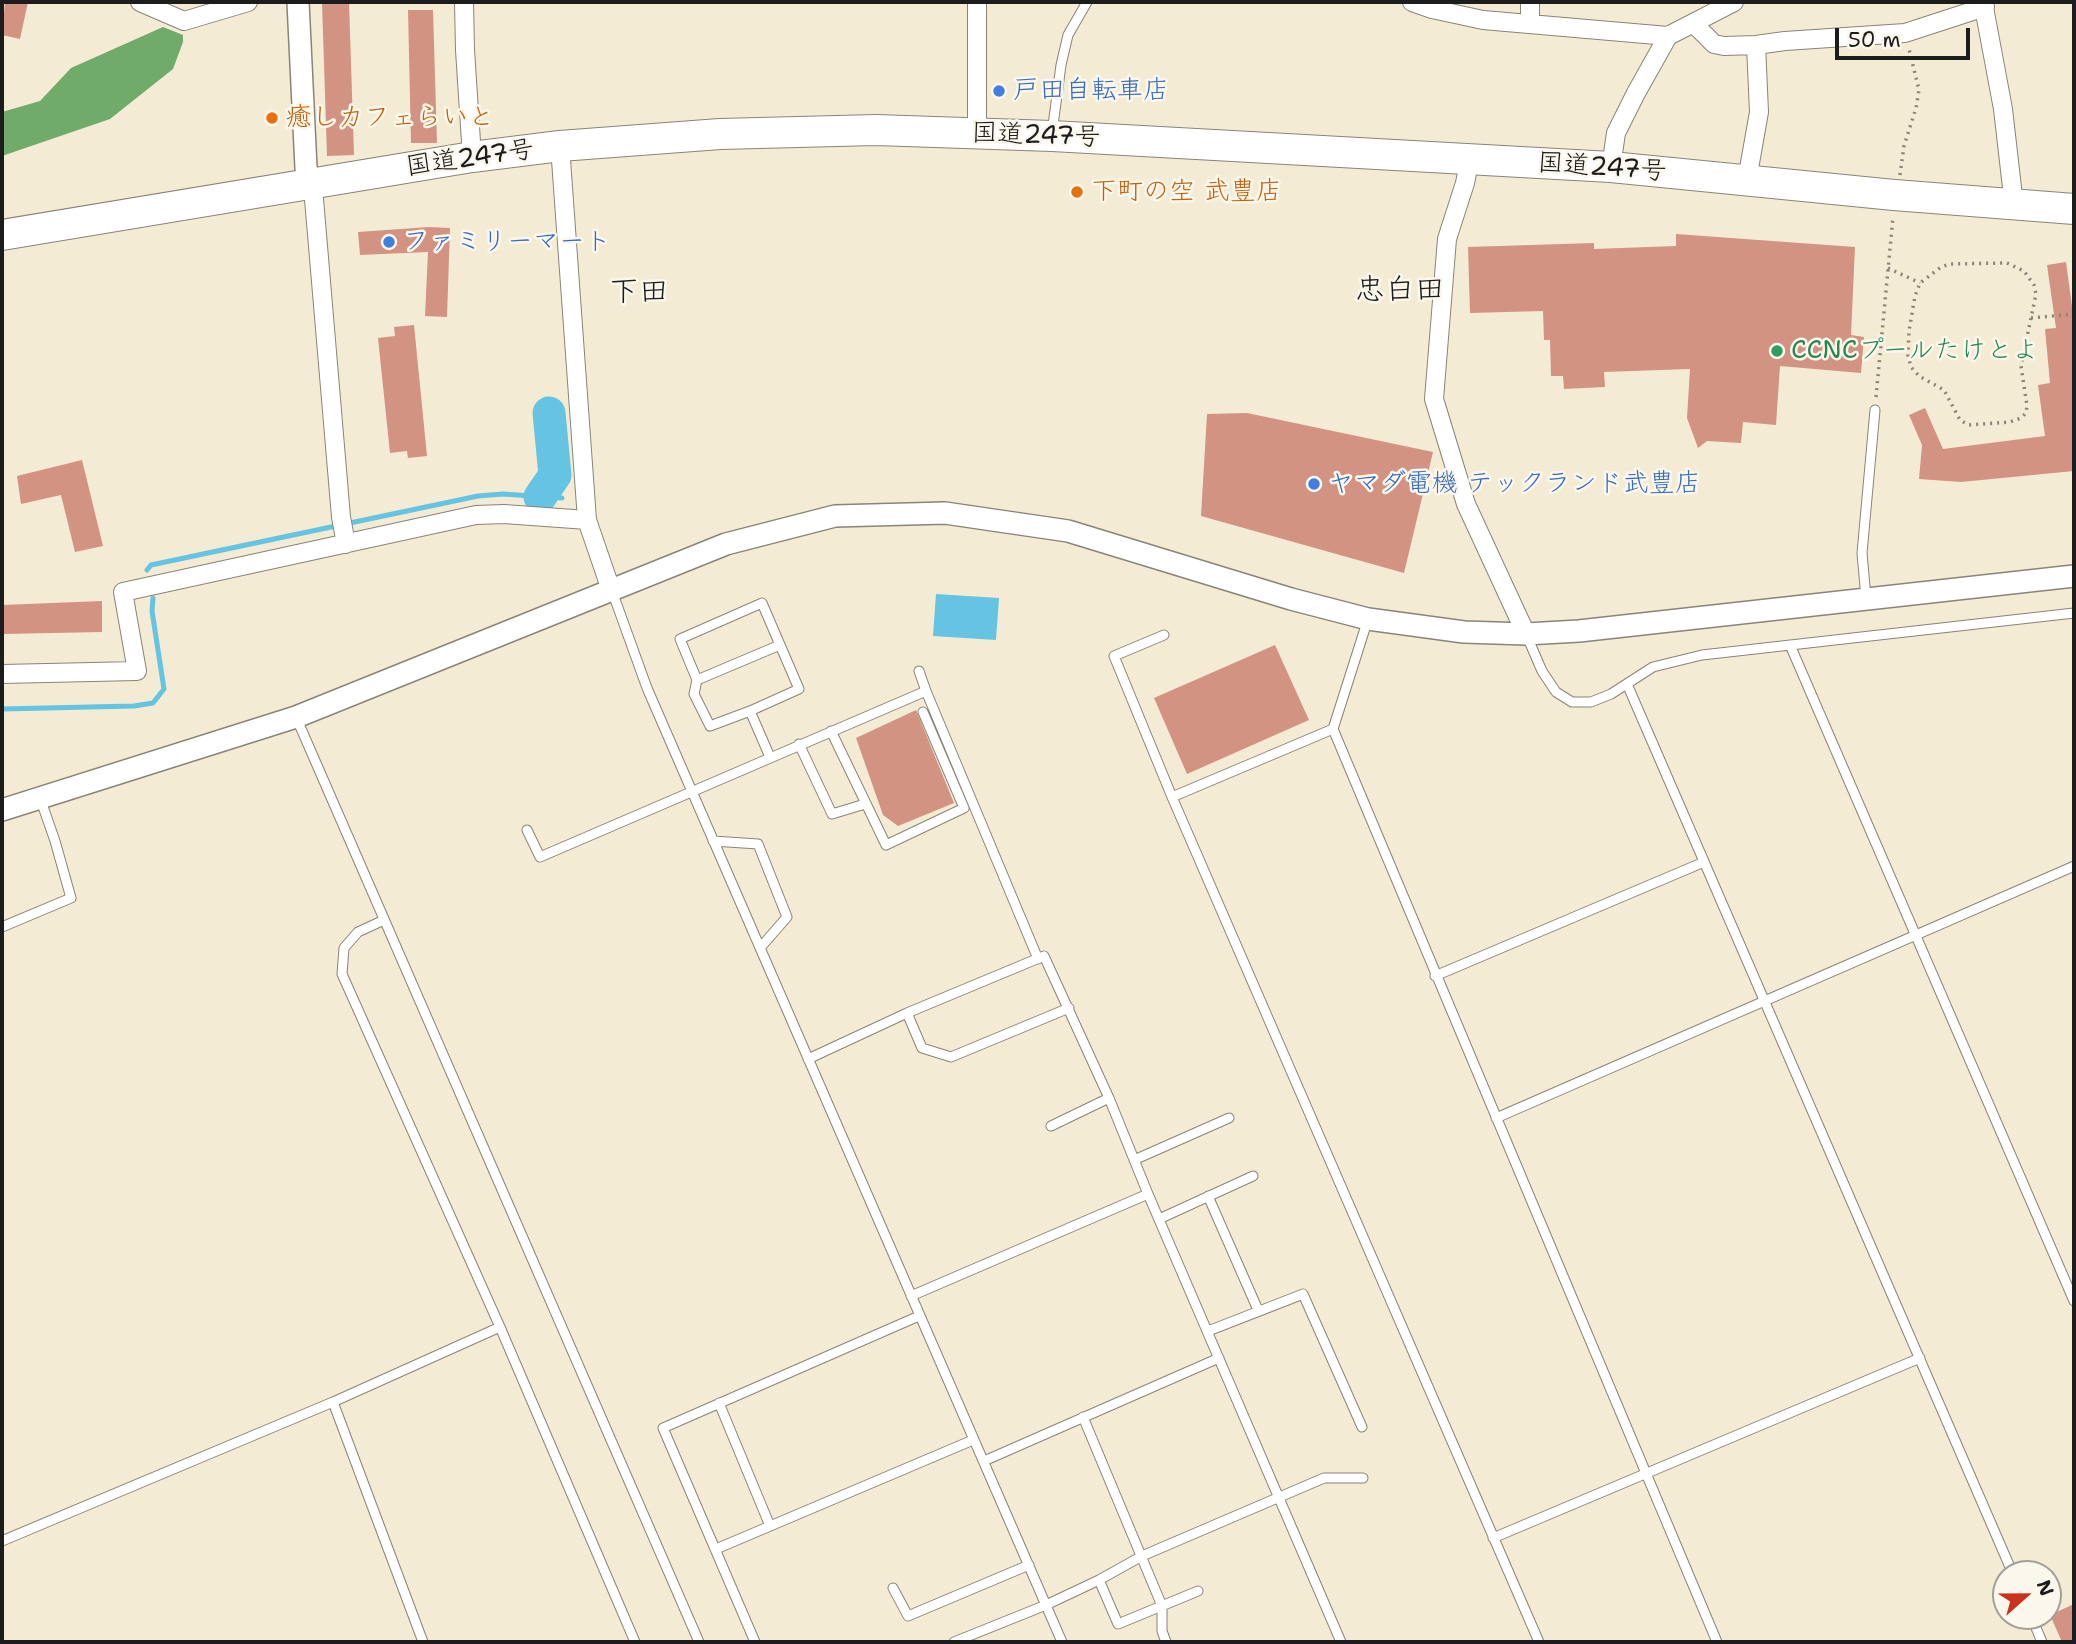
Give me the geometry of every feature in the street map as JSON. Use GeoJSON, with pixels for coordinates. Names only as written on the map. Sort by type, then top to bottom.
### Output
{"type":"FeatureCollection","features":[{"type":"Feature","properties":{"kind":"highway","name":"国道247号"},"geometry":{"type":"LineString","coordinates":[[2,234],[472,157],[560,146],[720,134],[876,130],[1052,136],[1611,167],[1747,180],[1897,188],[2014,205],[2074,209]]}},
{"type":"Feature","properties":{"kind":"street"},"geometry":{"type":"LineString","coordinates":[[140,2],[184,21],[248,2]]}},
{"type":"Feature","properties":{"kind":"street"},"geometry":{"type":"LineString","coordinates":[[298,2],[306,168],[316,212],[344,532]]}},
{"type":"Feature","properties":{"kind":"street"},"geometry":{"type":"LineString","coordinates":[[464,2],[472,157]]}},
{"type":"Feature","properties":{"kind":"street"},"geometry":{"type":"LineString","coordinates":[[977,2],[977,134]]}},
{"type":"Feature","properties":{"kind":"street"},"geometry":{"type":"LineString","coordinates":[[1412,2],[1483,20],[1668,36],[1734,2]]}},
{"type":"Feature","properties":{"kind":"street"},"geometry":{"type":"LineString","coordinates":[[1530,2],[1530,24]]}},
{"type":"Feature","properties":{"kind":"street"},"geometry":{"type":"LineString","coordinates":[[1693,23],[1714,44],[1756,46],[1785,41],[1905,33],[1984,5],[2003,109],[2014,205]]}},
{"type":"Feature","properties":{"kind":"street"},"geometry":{"type":"LineString","coordinates":[[1611,167],[1616,133],[1668,36]]}},
{"type":"Feature","properties":{"kind":"street"},"geometry":{"type":"LineString","coordinates":[[1747,180],[1759,112],[1756,46]]}},
{"type":"Feature","properties":{"kind":"street"},"geometry":{"type":"LineString","coordinates":[[560,146],[587,520],[611,590]]}},
{"type":"Feature","properties":{"kind":"street"},"geometry":{"type":"LineString","coordinates":[[1470,158],[1447,239],[1434,399],[1466,505],[1526,634]]}},
{"type":"Feature","properties":{"kind":"street"},"geometry":{"type":"LineString","coordinates":[[2,810],[296,717],[726,544],[835,516],[944,513],[1068,531],[1291,599],[1368,619],[1464,632],[1526,634],[1579,631],[2074,576]]}},
{"type":"Feature","properties":{"kind":"street"},"geometry":{"type":"LineString","coordinates":[[2,674],[137,671],[123,592],[344,532],[488,514],[587,520]]}},
{"type":"Feature","properties":{"kind":"lane"},"geometry":{"type":"LineString","coordinates":[[1052,136],[1060,65],[1068,35],[1087,2]]}},
{"type":"Feature","properties":{"kind":"lane"},"geometry":{"type":"LineString","coordinates":[[1866,600],[1862,553],[1875,410]]}},
{"type":"Feature","properties":{"kind":"lane"},"geometry":{"type":"LineString","coordinates":[[611,590],[647,688],[1062,1642]]}},
{"type":"Feature","properties":{"kind":"lane"},"geometry":{"type":"LineString","coordinates":[[762,603],[799,690],[710,726],[694,694],[697,680],[681,639],[762,603]]}},
{"type":"Feature","properties":{"kind":"lane"},"geometry":{"type":"LineString","coordinates":[[1526,634],[1542,671],[1556,692],[1572,702],[1591,702],[1653,667],[1702,655],[2074,613]]}},
{"type":"Feature","properties":{"kind":"lane"},"geometry":{"type":"LineString","coordinates":[[1368,619],[1333,729],[1717,1642]]}},
{"type":"Feature","properties":{"kind":"lane"},"geometry":{"type":"LineString","coordinates":[[1164,635],[1114,656],[1172,797],[1539,1642]]}},
{"type":"Feature","properties":{"kind":"lane"},"geometry":{"type":"LineString","coordinates":[[697,680],[780,645]]}},
{"type":"Feature","properties":{"kind":"lane"},"geometry":{"type":"LineString","coordinates":[[1790,645],[2074,1301]]}},
{"type":"Feature","properties":{"kind":"lane"},"geometry":{"type":"LineString","coordinates":[[919,671],[1038,959]]}},
{"type":"Feature","properties":{"kind":"lane"},"geometry":{"type":"LineString","coordinates":[[1627,684],[2007,1560]]}},
{"type":"Feature","properties":{"kind":"lane"},"geometry":{"type":"LineString","coordinates":[[527,830],[540,857],[926,691]]}},
{"type":"Feature","properties":{"kind":"lane"},"geometry":{"type":"LineString","coordinates":[[750,711],[770,757]]}},
{"type":"Feature","properties":{"kind":"lane"},"geometry":{"type":"LineString","coordinates":[[831,731],[886,845],[964,808],[923,712]]}},
{"type":"Feature","properties":{"kind":"lane"},"geometry":{"type":"LineString","coordinates":[[296,717],[699,1642]]}},
{"type":"Feature","properties":{"kind":"lane"},"geometry":{"type":"LineString","coordinates":[[1172,797],[1333,729]]}},
{"type":"Feature","properties":{"kind":"lane"},"geometry":{"type":"LineString","coordinates":[[799,744],[832,814],[865,804]]}},
{"type":"Feature","properties":{"kind":"lane"},"geometry":{"type":"LineString","coordinates":[[2,927],[71,898],[40,798]]}},
{"type":"Feature","properties":{"kind":"lane"},"geometry":{"type":"LineString","coordinates":[[713,841],[758,845],[787,917],[760,948]]}},
{"type":"Feature","properties":{"kind":"lane"},"geometry":{"type":"LineString","coordinates":[[1435,976],[1704,862]]}},
{"type":"Feature","properties":{"kind":"lane"},"geometry":{"type":"LineString","coordinates":[[1496,1118],[2074,866]]}},
{"type":"Feature","properties":{"kind":"lane"},"geometry":{"type":"LineString","coordinates":[[384,920],[358,932],[344,948],[342,974],[500,1327],[634,1642]]}},
{"type":"Feature","properties":{"kind":"lane"},"geometry":{"type":"LineString","coordinates":[[808,1059],[907,1013],[1044,957],[1109,1098],[1341,1642]]}},
{"type":"Feature","properties":{"kind":"lane"},"geometry":{"type":"LineString","coordinates":[[907,1013],[922,1048],[951,1057],[1069,1008]]}},
{"type":"Feature","properties":{"kind":"lane"},"geometry":{"type":"LineString","coordinates":[[1051,1126],[1109,1098]]}},
{"type":"Feature","properties":{"kind":"lane"},"geometry":{"type":"LineString","coordinates":[[1134,1160],[1229,1118]]}},
{"type":"Feature","properties":{"kind":"lane"},"geometry":{"type":"LineString","coordinates":[[1159,1219],[1253,1176]]}},
{"type":"Feature","properties":{"kind":"lane"},"geometry":{"type":"LineString","coordinates":[[911,1296],[1148,1194]]}},
{"type":"Feature","properties":{"kind":"lane"},"geometry":{"type":"LineString","coordinates":[[1208,1196],[1258,1310]]}},
{"type":"Feature","properties":{"kind":"lane"},"geometry":{"type":"LineString","coordinates":[[1208,1331],[1303,1294],[1362,1427]]}},
{"type":"Feature","properties":{"kind":"lane"},"geometry":{"type":"LineString","coordinates":[[755,1642],[663,1428],[919,1316]]}},
{"type":"Feature","properties":{"kind":"lane"},"geometry":{"type":"LineString","coordinates":[[2,1541],[332,1402],[500,1327]]}},
{"type":"Feature","properties":{"kind":"lane"},"geometry":{"type":"LineString","coordinates":[[984,1461],[1219,1358]]}},
{"type":"Feature","properties":{"kind":"lane"},"geometry":{"type":"LineString","coordinates":[[1493,1538],[1920,1358]]}},
{"type":"Feature","properties":{"kind":"lane"},"geometry":{"type":"LineString","coordinates":[[332,1402],[423,1642]]}},
{"type":"Feature","properties":{"kind":"lane"},"geometry":{"type":"LineString","coordinates":[[719,1404],[770,1527]]}},
{"type":"Feature","properties":{"kind":"lane"},"geometry":{"type":"LineString","coordinates":[[1083,1417],[1162,1606],[1161,1631],[1166,1642]]}},
{"type":"Feature","properties":{"kind":"lane"},"geometry":{"type":"LineString","coordinates":[[716,1549],[973,1440]]}},
{"type":"Feature","properties":{"kind":"lane"},"geometry":{"type":"LineString","coordinates":[[954,1642],[1046,1605],[1142,1556],[1324,1478],[1363,1478]]}},
{"type":"Feature","properties":{"kind":"lane"},"geometry":{"type":"LineString","coordinates":[[893,1588],[908,1616],[1029,1565]]}},
{"type":"Feature","properties":{"kind":"lane"},"geometry":{"type":"LineString","coordinates":[[1099,1580],[1118,1624],[1198,1591]]}},
{"type":"Feature","properties":{"kind":"path"},"geometry":{"type":"LineString","coordinates":[[1875,410],[1897,188],[1903,146],[1919,90],[1905,33]]}},
{"type":"Feature","properties":{"kind":"path"},"geometry":{"type":"LineString","coordinates":[[1950,264],[2013,264],[2024,271],[2034,285],[2036,303],[2021,366],[2027,406],[2026,413],[2021,418],[2010,422],[1969,425],[1960,420],[1944,390],[1914,372],[1909,361],[1909,331],[1920,283],[1933,271],[1950,264]]}},
{"type":"Feature","properties":{"kind":"path"},"geometry":{"type":"LineString","coordinates":[[1888,268],[1920,283]]}},
{"type":"Feature","properties":{"kind":"path"},"geometry":{"type":"LineString","coordinates":[[2032,318],[2074,314]]}},
{"type":"Feature","properties":{"kind":"green space"},"geometry":{"type":"Polygon","coordinates":[[[163,27],[183,35],[173,69],[110,119],[2,156],[2,112],[40,101],[71,68],[163,27]]]}},
{"type":"Feature","properties":{"kind":"water"},"geometry":{"type":"Polygon","coordinates":[[[936,594],[999,598],[996,640],[933,636],[936,594]]]}},
{"type":"Feature","properties":{"kind":"building"},"geometry":{"type":"Polygon","coordinates":[[[5,2],[28,2],[20,39],[2,35],[5,2]]]}},
{"type":"Feature","properties":{"kind":"building"},"geometry":{"type":"Polygon","coordinates":[[[322,2],[349,2],[354,155],[327,156],[322,2]]]}},
{"type":"Feature","properties":{"kind":"building"},"geometry":{"type":"Polygon","coordinates":[[[408,10],[433,10],[437,143],[411,143],[408,10]]]}},
{"type":"Feature","properties":{"kind":"building"},"geometry":{"type":"Polygon","coordinates":[[[450,228],[447,317],[425,316],[428,252],[360,255],[358,232],[450,228]]]}},
{"type":"Feature","properties":{"kind":"building"},"geometry":{"type":"Polygon","coordinates":[[[1676,234],[1855,247],[1851,335],[1864,337],[1861,373],[1780,366],[1776,425],[1743,422],[1741,443],[1707,441],[1698,448],[1687,418],[1690,369],[1604,372],[1605,387],[1564,389],[1563,376],[1551,376],[1550,340],[1544,340],[1543,311],[1470,313],[1468,247],[1594,243],[1594,249],[1676,246],[1676,234]]]}},
{"type":"Feature","properties":{"kind":"building"},"geometry":{"type":"Polygon","coordinates":[[[2066,262],[2074,321],[2074,471],[1961,482],[1919,479],[1922,445],[1909,415],[1925,408],[1943,449],[2045,436],[2038,385],[2050,383],[2045,329],[2056,328],[2047,265],[2066,262]]]}},
{"type":"Feature","properties":{"kind":"building"},"geometry":{"type":"Polygon","coordinates":[[[414,325],[427,456],[408,458],[407,451],[390,453],[378,338],[395,336],[394,327],[414,325]]]}},
{"type":"Feature","properties":{"kind":"building","name":"ヤマダ電機 テックランド武豊店"},"geometry":{"type":"Polygon","coordinates":[[[1247,413],[1433,452],[1404,573],[1201,516],[1207,414],[1247,413]]]}},
{"type":"Feature","properties":{"kind":"building"},"geometry":{"type":"Polygon","coordinates":[[[82,460],[103,546],[75,552],[61,495],[21,504],[17,476],[82,460]]]}},
{"type":"Feature","properties":{"kind":"building"},"geometry":{"type":"Polygon","coordinates":[[[102,601],[102,632],[3,634],[2,605],[102,601]]]}},
{"type":"Feature","properties":{"kind":"building"},"geometry":{"type":"Polygon","coordinates":[[[1275,645],[1309,720],[1187,774],[1154,698],[1275,645]]]}},
{"type":"Feature","properties":{"kind":"building"},"geometry":{"type":"Polygon","coordinates":[[[916,710],[954,803],[898,826],[883,815],[856,738],[916,710]]]}},
{"type":"Feature","properties":{"kind":"building"},"geometry":{"type":"Polygon","coordinates":[[[2074,1604],[2074,1642],[2062,1642],[2057,1630],[2062,1630],[2062,1610],[2074,1604]]]}},
{"type":"Feature","properties":{"kind":"waterway"},"geometry":{"type":"LineString","coordinates":[[540,497],[555,475],[549,413]]}},
{"type":"Feature","properties":{"kind":"waterway"},"geometry":{"type":"LineString","coordinates":[[147,570],[151,565],[478,496],[503,494],[562,498]]}},
{"type":"Feature","properties":{"kind":"waterway"},"geometry":{"type":"LineString","coordinates":[[2,709],[134,706],[153,703],[164,689],[152,611],[153,598]]}},
{"type":"Feature","properties":{"kind":"place","name":"戸田自転車店"},"geometry":{"type":"Point","coordinates":[999,91]}},
{"type":"Feature","properties":{"kind":"place","name":"癒しカフェらいと"},"geometry":{"type":"Point","coordinates":[272,118]}},
{"type":"Feature","properties":{"kind":"place","name":"下町の空 武豊店"},"geometry":{"type":"Point","coordinates":[1077,192]}},
{"type":"Feature","properties":{"kind":"place","name":"ファミリーマート"},"geometry":{"type":"Point","coordinates":[389,242]}},
{"type":"Feature","properties":{"kind":"place","name":"CCNCプールたけとよ"},"geometry":{"type":"Point","coordinates":[1777,351]}},
{"type":"Feature","properties":{"kind":"place","name":"ヤマダ電機 テックランド武豊店"},"geometry":{"type":"Point","coordinates":[1314,484]}},
{"type":"Feature","properties":{"kind":"district","name":"忠白田"},"geometry":{"type":"Point","coordinates":[1400,291]}},
{"type":"Feature","properties":{"kind":"district","name":"下田"},"geometry":{"type":"Point","coordinates":[639,293]}}]}
